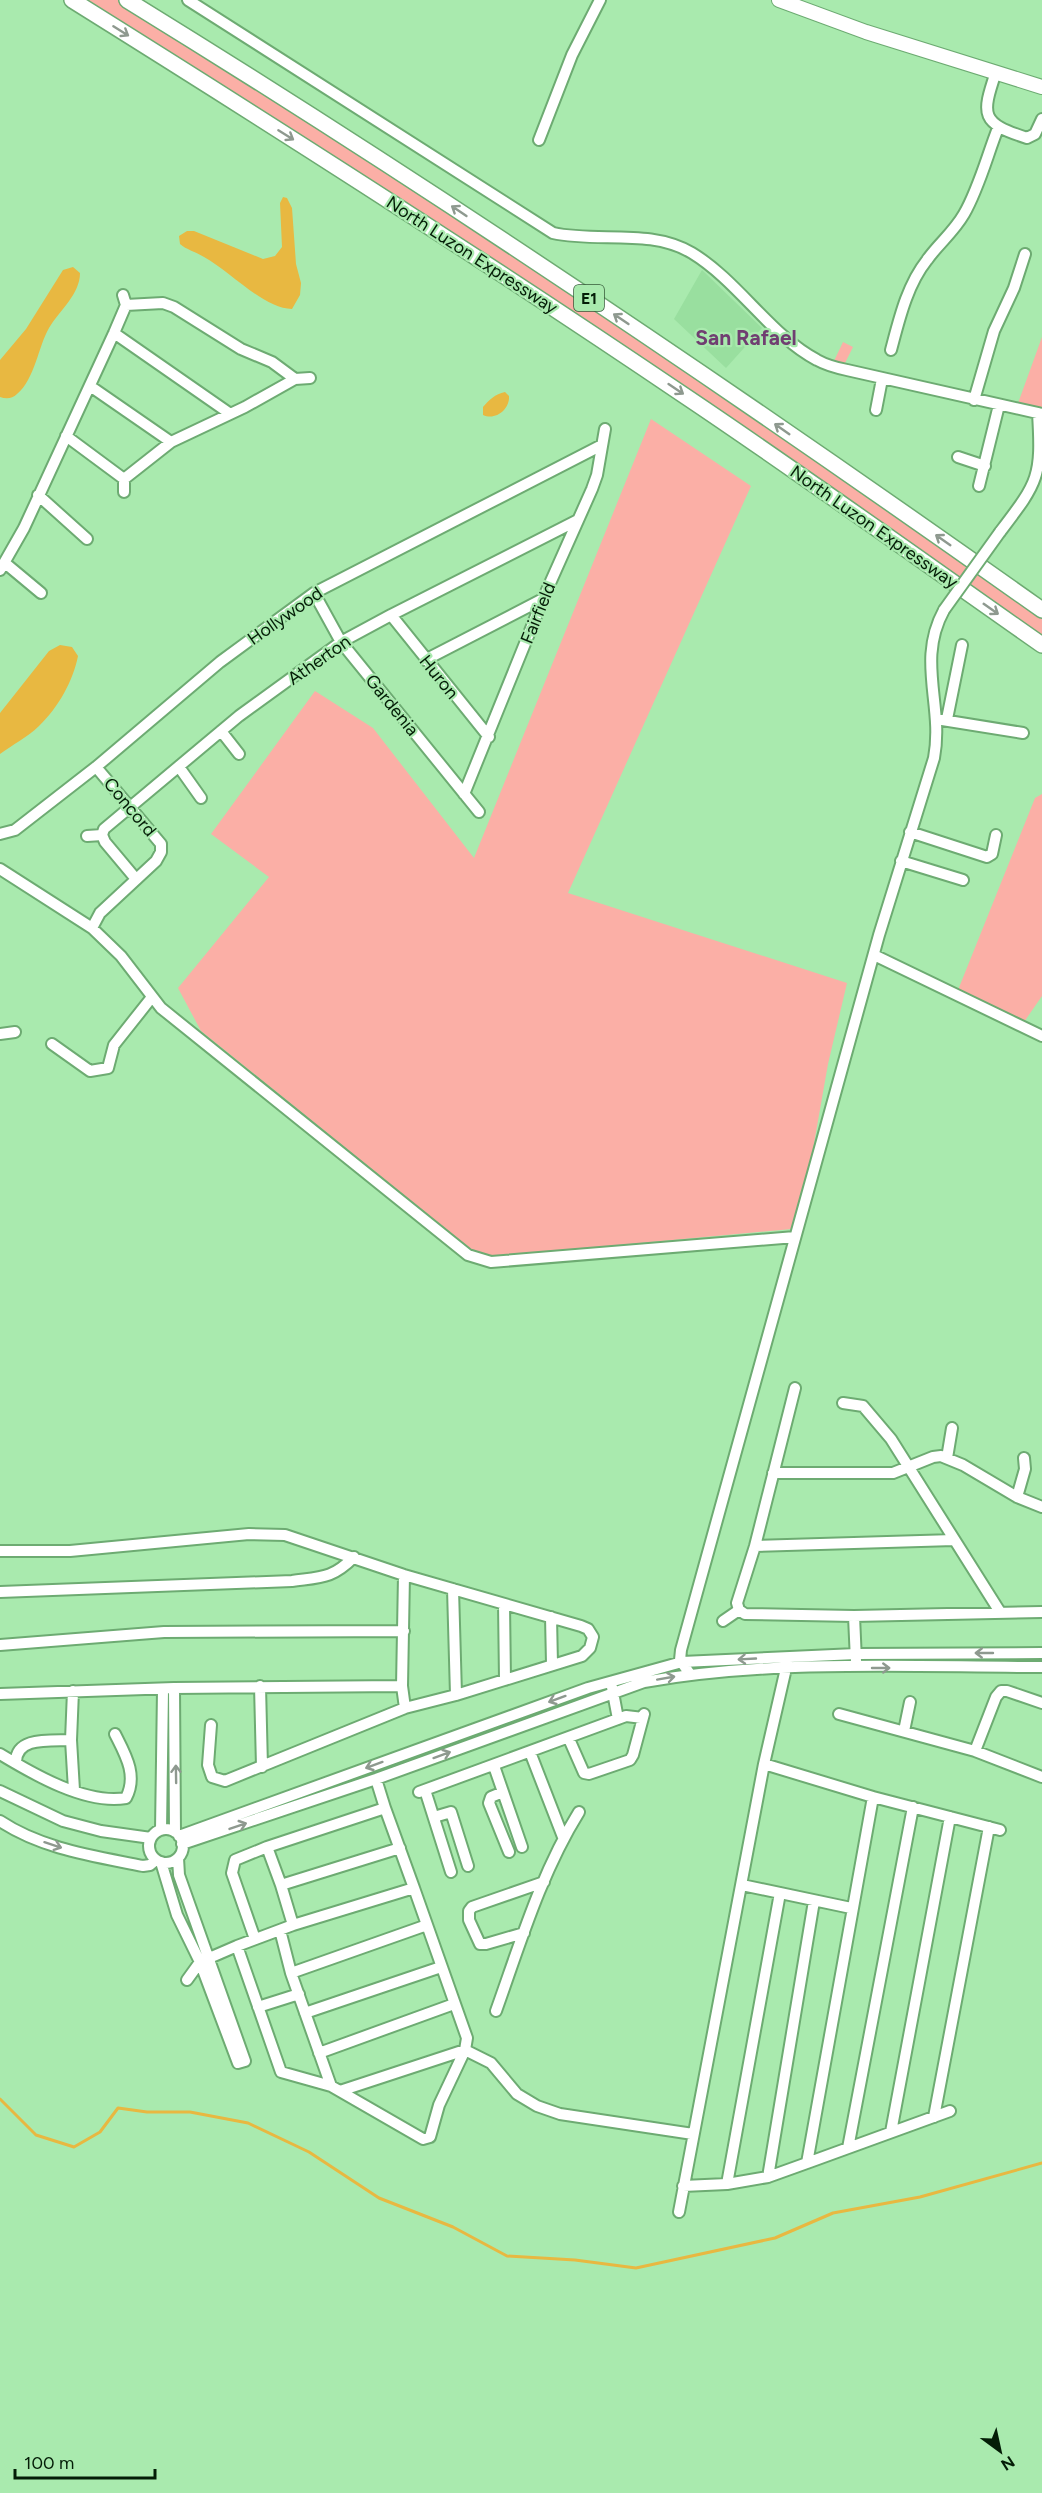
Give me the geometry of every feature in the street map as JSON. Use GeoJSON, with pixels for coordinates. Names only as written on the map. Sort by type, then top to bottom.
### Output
{"type":"FeatureCollection","features":[{"type":"Feature","properties":{"kind":"highway","name":"North Luzon Expressway"},"geometry":{"type":"LineString","coordinates":[[72,0],[440,233],[577,324],[703,408],[1042,645]]}},
{"type":"Feature","properties":{"kind":"highway","name":"North Luzon Expressway"},"geometry":{"type":"LineString","coordinates":[[127,0],[459,211],[708,377],[1042,610]]}},
{"type":"Feature","properties":{"kind":"main road"},"geometry":{"type":"LineString","coordinates":[[779,0],[795,3],[866,32],[1042,87]]}},
{"type":"Feature","properties":{"kind":"street"},"geometry":{"type":"LineString","coordinates":[[188,0],[553,233],[564,236],[617,236],[662,242],[679,247],[699,258],[792,343],[817,360],[882,379],[1040,414],[1042,453],[1037,480],[944,610],[935,628],[930,648],[942,719]]}},
{"type":"Feature","properties":{"kind":"street"},"geometry":{"type":"LineString","coordinates":[[539,140],[572,55],[600,0]]}},
{"type":"Feature","properties":{"kind":"street"},"geometry":{"type":"LineString","coordinates":[[996,72],[986,105],[990,121],[998,128],[1027,138],[1035,134],[1042,119]]}},
{"type":"Feature","properties":{"kind":"street"},"geometry":{"type":"LineString","coordinates":[[891,350],[895,329],[918,272],[953,233],[966,211],[998,128]]}},
{"type":"Feature","properties":{"kind":"street"},"geometry":{"type":"LineString","coordinates":[[974,400],[994,331],[1014,288],[1025,254]]}},
{"type":"Feature","properties":{"kind":"street"},"geometry":{"type":"LineString","coordinates":[[41,593],[2,566],[90,386],[114,333],[125,300],[163,303],[174,307],[241,349],[272,362],[295,379]]}},
{"type":"Feature","properties":{"kind":"street"},"geometry":{"type":"LineString","coordinates":[[114,333],[229,413]]}},
{"type":"Feature","properties":{"kind":"street"},"geometry":{"type":"LineString","coordinates":[[124,479],[171,442],[295,379],[310,378]]}},
{"type":"Feature","properties":{"kind":"street"},"geometry":{"type":"LineString","coordinates":[[876,410],[882,379]]}},
{"type":"Feature","properties":{"kind":"street"},"geometry":{"type":"LineString","coordinates":[[90,386],[171,442]]}},
{"type":"Feature","properties":{"kind":"street"},"geometry":{"type":"LineString","coordinates":[[979,486],[999,405]]}},
{"type":"Feature","properties":{"kind":"street","name":"Fairfield"},"geometry":{"type":"LineString","coordinates":[[464,794],[543,599],[597,475],[605,429]]}},
{"type":"Feature","properties":{"kind":"street"},"geometry":{"type":"LineString","coordinates":[[66,436],[124,479]]}},
{"type":"Feature","properties":{"kind":"street","name":"Hollywood"},"geometry":{"type":"LineString","coordinates":[[0,834],[15,830],[96,767],[220,662],[314,593],[603,445]]}},
{"type":"Feature","properties":{"kind":"street"},"geometry":{"type":"LineString","coordinates":[[958,456],[985,466]]}},
{"type":"Feature","properties":{"kind":"street"},"geometry":{"type":"LineString","coordinates":[[124,479],[124,492]]}},
{"type":"Feature","properties":{"kind":"street"},"geometry":{"type":"LineString","coordinates":[[38,495],[87,539]]}},
{"type":"Feature","properties":{"kind":"street","name":"Atherton"},"geometry":{"type":"LineString","coordinates":[[102,835],[104,829],[221,731],[342,642],[390,615],[578,520]]}},
{"type":"Feature","properties":{"kind":"street","name":"Gardenia"},"geometry":{"type":"LineString","coordinates":[[314,593],[342,642],[479,812]]}},
{"type":"Feature","properties":{"kind":"street"},"geometry":{"type":"LineString","coordinates":[[425,660],[543,599]]}},
{"type":"Feature","properties":{"kind":"street","name":"Huron"},"geometry":{"type":"LineString","coordinates":[[390,615],[489,737]]}},
{"type":"Feature","properties":{"kind":"street"},"geometry":{"type":"LineString","coordinates":[[690,1674],[682,1662],[681,1650],[874,955],[934,758],[937,738],[962,645]]}},
{"type":"Feature","properties":{"kind":"street"},"geometry":{"type":"LineString","coordinates":[[942,719],[1023,733]]}},
{"type":"Feature","properties":{"kind":"street"},"geometry":{"type":"LineString","coordinates":[[221,731],[239,754]]}},
{"type":"Feature","properties":{"kind":"street","name":"Concord"},"geometry":{"type":"LineString","coordinates":[[92,928],[100,913],[156,861],[161,852],[161,844],[96,767]]}},
{"type":"Feature","properties":{"kind":"street"},"geometry":{"type":"LineString","coordinates":[[179,767],[201,798]]}},
{"type":"Feature","properties":{"kind":"street"},"geometry":{"type":"LineString","coordinates":[[910,832],[987,857],[992,854],[996,835]]}},
{"type":"Feature","properties":{"kind":"street"},"geometry":{"type":"LineString","coordinates":[[87,836],[102,835],[136,879]]}},
{"type":"Feature","properties":{"kind":"street"},"geometry":{"type":"LineString","coordinates":[[901,861],[963,880]]}},
{"type":"Feature","properties":{"kind":"street"},"geometry":{"type":"LineString","coordinates":[[0,869],[92,928],[121,956],[161,1008],[468,1255],[478,1259],[500,1261],[795,1237]]}},
{"type":"Feature","properties":{"kind":"street"},"geometry":{"type":"LineString","coordinates":[[874,955],[1042,1036]]}},
{"type":"Feature","properties":{"kind":"street"},"geometry":{"type":"LineString","coordinates":[[52,1044],[90,1071],[108,1068],[114,1045],[152,997]]}},
{"type":"Feature","properties":{"kind":"street"},"geometry":{"type":"LineString","coordinates":[[0,1034],[15,1032]]}},
{"type":"Feature","properties":{"kind":"street"},"geometry":{"type":"LineString","coordinates":[[795,1388],[755,1546],[737,1603],[739,1610],[745,1614],[854,1616],[1042,1612]]}},
{"type":"Feature","properties":{"kind":"street"},"geometry":{"type":"LineString","coordinates":[[843,1403],[863,1406],[870,1413],[909,1468],[1000,1612]]}},
{"type":"Feature","properties":{"kind":"street"},"geometry":{"type":"LineString","coordinates":[[947,1458],[952,1428]]}},
{"type":"Feature","properties":{"kind":"street"},"geometry":{"type":"LineString","coordinates":[[773,1473],[893,1473],[933,1457],[947,1458],[1017,1497],[1042,1507]]}},
{"type":"Feature","properties":{"kind":"street"},"geometry":{"type":"LineString","coordinates":[[1017,1497],[1025,1469],[1024,1458]]}},
{"type":"Feature","properties":{"kind":"street"},"geometry":{"type":"LineString","coordinates":[[0,1551],[70,1551],[268,1534],[285,1535],[404,1575],[588,1629],[593,1637],[590,1648],[582,1656],[456,1695],[405,1708],[225,1781],[212,1777],[208,1765],[211,1725]]}},
{"type":"Feature","properties":{"kind":"street"},"geometry":{"type":"LineString","coordinates":[[755,1546],[954,1540]]}},
{"type":"Feature","properties":{"kind":"street"},"geometry":{"type":"LineString","coordinates":[[0,1592],[292,1581],[323,1577],[340,1571],[354,1557]]}},
{"type":"Feature","properties":{"kind":"street"},"geometry":{"type":"LineString","coordinates":[[404,1575],[402,1686],[405,1708]]}},
{"type":"Feature","properties":{"kind":"street"},"geometry":{"type":"LineString","coordinates":[[453,1589],[456,1695]]}},
{"type":"Feature","properties":{"kind":"street"},"geometry":{"type":"LineString","coordinates":[[504,1604],[506,1680]]}},
{"type":"Feature","properties":{"kind":"street"},"geometry":{"type":"LineString","coordinates":[[723,1621],[739,1610]]}},
{"type":"Feature","properties":{"kind":"street"},"geometry":{"type":"LineString","coordinates":[[854,1616],[856,1668]]}},
{"type":"Feature","properties":{"kind":"street"},"geometry":{"type":"LineString","coordinates":[[551,1617],[552,1664]]}},
{"type":"Feature","properties":{"kind":"street"},"geometry":{"type":"LineString","coordinates":[[0,1646],[164,1632],[404,1631]]}},
{"type":"Feature","properties":{"kind":"street"},"geometry":{"type":"LineString","coordinates":[[179,1837],[576,1692],[690,1674],[856,1654],[1042,1653]]}},
{"type":"Feature","properties":{"kind":"street"},"geometry":{"type":"LineString","coordinates":[[161,1830],[179,1837],[376,1779],[682,1662],[787,1663],[856,1668],[1042,1667]]}},
{"type":"Feature","properties":{"kind":"street"},"geometry":{"type":"LineString","coordinates":[[679,2212],[764,1764],[787,1663]]}},
{"type":"Feature","properties":{"kind":"street"},"geometry":{"type":"LineString","coordinates":[[0,1694],[260,1686],[402,1686]]}},
{"type":"Feature","properties":{"kind":"street"},"geometry":{"type":"LineString","coordinates":[[260,1686],[262,1767]]}},
{"type":"Feature","properties":{"kind":"street"},"geometry":{"type":"LineString","coordinates":[[616,1686],[622,1718]]}},
{"type":"Feature","properties":{"kind":"street"},"geometry":{"type":"LineString","coordinates":[[169,1689],[179,1837],[179,1875],[205,1960],[242,2062]]}},
{"type":"Feature","properties":{"kind":"street"},"geometry":{"type":"LineString","coordinates":[[0,1791],[63,1821],[101,1831],[151,1838],[161,1830],[169,1689]]}},
{"type":"Feature","properties":{"kind":"street"},"geometry":{"type":"LineString","coordinates":[[975,1751],[996,1697],[1001,1691],[1042,1703]]}},
{"type":"Feature","properties":{"kind":"street"},"geometry":{"type":"LineString","coordinates":[[73,1692],[71,1740],[74,1790]]}},
{"type":"Feature","properties":{"kind":"street"},"geometry":{"type":"LineString","coordinates":[[904,1731],[910,1702]]}},
{"type":"Feature","properties":{"kind":"street"},"geometry":{"type":"LineString","coordinates":[[839,1714],[975,1751],[1042,1777]]}},
{"type":"Feature","properties":{"kind":"street"},"geometry":{"type":"LineString","coordinates":[[434,1817],[451,1812],[471,1865],[450,1873],[434,1817],[422,1791],[622,1718],[644,1715],[630,1760],[589,1774],[580,1769],[569,1739]]}},
{"type":"Feature","properties":{"kind":"street"},"geometry":{"type":"LineString","coordinates":[[0,1754],[42,1778],[74,1790],[101,1798],[126,1798],[129,1791],[130,1767],[114,1734]]}},
{"type":"Feature","properties":{"kind":"street"},"geometry":{"type":"LineString","coordinates":[[16,1763],[16,1754],[21,1746],[32,1742],[71,1740]]}},
{"type":"Feature","properties":{"kind":"street"},"geometry":{"type":"LineString","coordinates":[[530,1752],[563,1837]]}},
{"type":"Feature","properties":{"kind":"street"},"geometry":{"type":"LineString","coordinates":[[764,1764],[873,1797],[995,1828],[934,2117]]}},
{"type":"Feature","properties":{"kind":"street"},"geometry":{"type":"LineString","coordinates":[[494,1766],[526,1846],[507,1853],[489,1803],[491,1797],[503,1792]]}},
{"type":"Feature","properties":{"kind":"street"},"geometry":{"type":"LineString","coordinates":[[237,1946],[281,2072],[335,2089],[423,2139],[430,2137],[439,2104],[465,2050],[467,2038],[376,1779]]}},
{"type":"Feature","properties":{"kind":"street"},"geometry":{"type":"LineString","coordinates":[[807,2163],[851,1908],[873,1797]]}},
{"type":"Feature","properties":{"kind":"street"},"geometry":{"type":"LineString","coordinates":[[848,2148],[913,1807]]}},
{"type":"Feature","properties":{"kind":"street"},"geometry":{"type":"LineString","coordinates":[[255,1939],[232,1874],[232,1864],[239,1857],[385,1808]]}},
{"type":"Feature","properties":{"kind":"street"},"geometry":{"type":"LineString","coordinates":[[496,2011],[544,1882],[563,1837],[579,1812]]}},
{"type":"Feature","properties":{"kind":"street"},"geometry":{"type":"LineString","coordinates":[[891,2132],[950,1817]]}},
{"type":"Feature","properties":{"kind":"street"},"geometry":{"type":"LineString","coordinates":[[0,1821],[17,1832],[77,1852],[143,1866],[158,1861],[170,1862],[178,1858]]}},
{"type":"Feature","properties":{"kind":"street"},"geometry":{"type":"LineString","coordinates":[[151,1838],[150,1852],[158,1861],[177,1915],[205,1960]]}},
{"type":"Feature","properties":{"kind":"street"},"geometry":{"type":"LineString","coordinates":[[267,1847],[293,1925]]}},
{"type":"Feature","properties":{"kind":"street"},"geometry":{"type":"LineString","coordinates":[[281,1885],[400,1848]]}},
{"type":"Feature","properties":{"kind":"street"},"geometry":{"type":"LineString","coordinates":[[524,1932],[480,1944],[469,1920],[469,1911],[472,1907],[544,1882]]}},
{"type":"Feature","properties":{"kind":"street"},"geometry":{"type":"LineString","coordinates":[[742,1886],[851,1908]]}},
{"type":"Feature","properties":{"kind":"street"},"geometry":{"type":"LineString","coordinates":[[187,1980],[205,1960],[237,1946],[293,1925],[414,1888]]}},
{"type":"Feature","properties":{"kind":"street"},"geometry":{"type":"LineString","coordinates":[[727,2184],[780,1893]]}},
{"type":"Feature","properties":{"kind":"street"},"geometry":{"type":"LineString","coordinates":[[768,2177],[814,1901]]}},
{"type":"Feature","properties":{"kind":"street"},"geometry":{"type":"LineString","coordinates":[[291,1973],[427,1925]]}},
{"type":"Feature","properties":{"kind":"street"},"geometry":{"type":"LineString","coordinates":[[280,1930],[291,1973],[319,2053],[335,2089]]}},
{"type":"Feature","properties":{"kind":"street"},"geometry":{"type":"LineString","coordinates":[[305,2013],[441,1966]]}},
{"type":"Feature","properties":{"kind":"street"},"geometry":{"type":"LineString","coordinates":[[258,2007],[299,1994]]}},
{"type":"Feature","properties":{"kind":"street"},"geometry":{"type":"LineString","coordinates":[[319,2053],[454,2004]]}},
{"type":"Feature","properties":{"kind":"street"},"geometry":{"type":"LineString","coordinates":[[335,2089],[465,2050],[491,2063],[517,2094],[537,2106],[560,2114],[693,2134]]}},
{"type":"Feature","properties":{"kind":"street"},"geometry":{"type":"LineString","coordinates":[[683,2186],[727,2184],[768,2177],[950,2111]]}},
{"type":"Feature","properties":{"kind":"shaded area"},"geometry":{"type":"Polygon","coordinates":[[[82,0],[120,0],[537,268],[1042,615],[1042,638],[82,0]]]}},
{"type":"Feature","properties":{"kind":"shaded area"},"geometry":{"type":"Polygon","coordinates":[[[283,197],[287,198],[292,208],[296,264],[301,283],[300,295],[292,309],[270,303],[214,263],[180,244],[179,236],[187,231],[194,231],[263,259],[275,256],[282,247],[280,203],[283,197]]]}},
{"type":"Feature","properties":{"kind":"shaded area"},"geometry":{"type":"Polygon","coordinates":[[[73,267],[80,273],[77,288],[49,328],[28,380],[13,397],[0,397],[0,360],[26,329],[63,270],[73,267]]]}},
{"type":"Feature","properties":{"kind":"shaded area"},"geometry":{"type":"Polygon","coordinates":[[[702,270],[762,328],[726,368],[674,319],[702,270]]]}},
{"type":"Feature","properties":{"kind":"shaded area"},"geometry":{"type":"Polygon","coordinates":[[[1042,337],[1042,410],[1017,406],[1042,337]]]}},
{"type":"Feature","properties":{"kind":"shaded area"},"geometry":{"type":"Polygon","coordinates":[[[843,342],[853,347],[844,365],[834,361],[843,342]]]}},
{"type":"Feature","properties":{"kind":"shaded area"},"geometry":{"type":"Polygon","coordinates":[[[505,392],[509,396],[509,401],[505,409],[497,415],[483,415],[483,407],[495,396],[505,392]]]}},
{"type":"Feature","properties":{"kind":"shaded area"},"geometry":{"type":"Polygon","coordinates":[[[651,419],[751,486],[568,893],[847,983],[828,1064],[810,1166],[792,1229],[500,1256],[477,1254],[201,1031],[178,988],[269,877],[211,834],[315,691],[373,728],[474,858],[651,419]]]}},
{"type":"Feature","properties":{"kind":"shaded area"},"geometry":{"type":"Polygon","coordinates":[[[60,645],[72,647],[78,656],[64,694],[39,726],[0,754],[0,713],[49,651],[60,645]]]}},
{"type":"Feature","properties":{"kind":"shaded area"},"geometry":{"type":"Polygon","coordinates":[[[1042,794],[1042,996],[1024,1022],[958,990],[1035,798],[1042,794]]]}},
{"type":"Feature","properties":{"kind":"waterway"},"geometry":{"type":"LineString","coordinates":[[0,2099],[36,2135],[74,2147],[100,2132],[118,2108],[147,2112],[190,2112],[248,2123],[309,2152],[379,2198],[453,2227],[507,2256],[575,2260],[636,2268],[775,2238],[833,2213],[920,2197],[1042,2163]]}},
{"type":"Feature","properties":{"kind":"district","name":"San Rafael"},"geometry":{"type":"Point","coordinates":[746,337]}}]}
